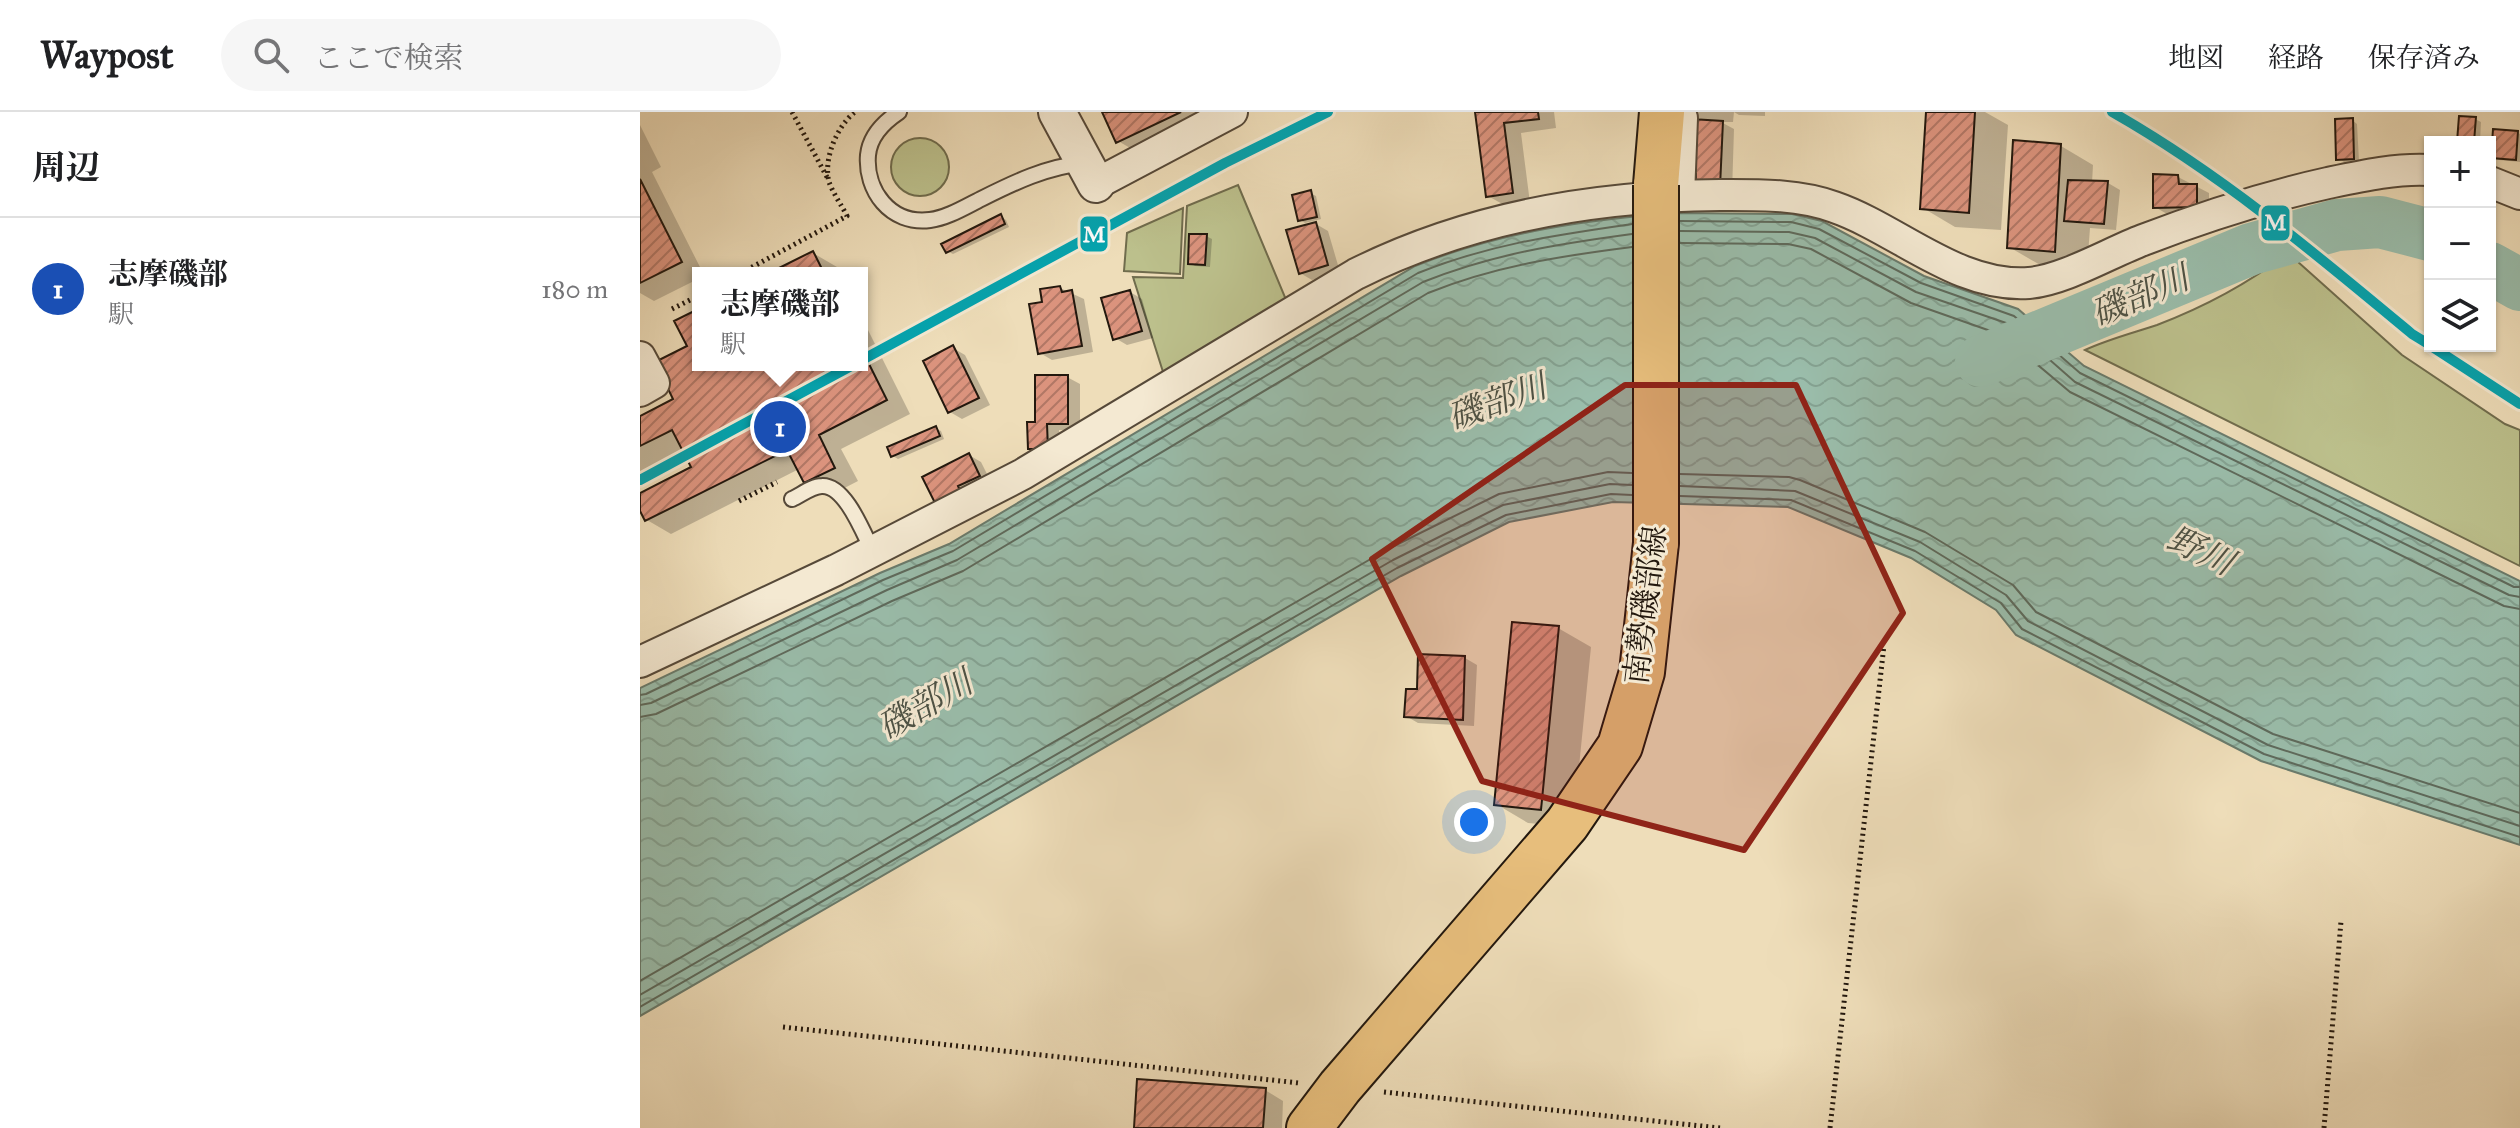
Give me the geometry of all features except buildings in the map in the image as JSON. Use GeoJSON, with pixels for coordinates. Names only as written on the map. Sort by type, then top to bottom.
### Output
{"type":"FeatureCollection","features":[{"type":"Feature","properties":{"kind":"main road","name":"南勢磯部線"},"geometry":{"type":"LineString","coordinates":[[1309,1128],[1340,1087],[1567,824],[1620,746],[1642,672],[1656,543],[1668,190],[1662,112]]}},
{"type":"Feature","properties":{"kind":"street"},"geometry":{"type":"LineString","coordinates":[[1057,112],[1090,173],[1232,112]]}},
{"type":"Feature","properties":{"kind":"street"},"geometry":{"type":"LineString","coordinates":[[1668,190],[1682,112]]}},
{"type":"Feature","properties":{"kind":"street"},"geometry":{"type":"LineString","coordinates":[[640,662],[836,570],[1023,474],[1356,274],[1395,255],[1485,224],[1668,190],[1814,201],[1853,214],[1953,267],[2007,283],[2030,283],[2050,279],[2144,240],[2278,195],[2352,178],[2424,170]]}},
{"type":"Feature","properties":{"kind":"street"},"geometry":{"type":"LineString","coordinates":[[2496,184],[2520,194]]}},
{"type":"Feature","properties":{"kind":"street"},"geometry":{"type":"LineString","coordinates":[[640,357],[654,383],[640,391]]}},
{"type":"Feature","properties":{"kind":"lane"},"geometry":{"type":"LineString","coordinates":[[899,112],[887,119],[874,136],[868,150],[867,174],[874,191],[885,205],[904,217],[932,220],[1060,165],[1090,173]]}},
{"type":"Feature","properties":{"kind":"lane"},"geometry":{"type":"LineString","coordinates":[[792,499],[820,486],[830,487],[848,504],[872,550]]}},
{"type":"Feature","properties":{"kind":"path"},"geometry":{"type":"LineString","coordinates":[[752,267],[847,216],[792,112]]}},
{"type":"Feature","properties":{"kind":"path"},"geometry":{"type":"LineString","coordinates":[[828,180],[831,146],[855,112]]}},
{"type":"Feature","properties":{"kind":"path"},"geometry":{"type":"LineString","coordinates":[[672,309],[692,299]]}},
{"type":"Feature","properties":{"kind":"path"},"geometry":{"type":"LineString","coordinates":[[1830,1128],[1884,645]]}},
{"type":"Feature","properties":{"kind":"path"},"geometry":{"type":"LineString","coordinates":[[2324,1128],[2341,921]]}},
{"type":"Feature","properties":{"kind":"path"},"geometry":{"type":"LineString","coordinates":[[783,1027],[1720,1128]]}},
{"type":"Feature","properties":{"kind":"highlighted area"},"geometry":{"type":"Polygon","coordinates":[[[1625,385],[1796,385],[1903,613],[1744,850],[1482,781],[1372,559],[1625,385]]]}},
{"type":"Feature","properties":{"kind":"green space"},"geometry":{"type":"Polygon","coordinates":[[[920,138],[931,140],[940,147],[947,156],[947,178],[940,187],[931,194],[920,196],[909,194],[900,187],[893,178],[891,167],[893,156],[900,147],[909,140],[920,138]]]}},
{"type":"Feature","properties":{"kind":"green space"},"geometry":{"type":"Polygon","coordinates":[[[1238,185],[1287,302],[1164,375],[1133,277],[1183,278],[1187,206],[1238,185]]]}},
{"type":"Feature","properties":{"kind":"green space"},"geometry":{"type":"Polygon","coordinates":[[[1183,208],[1180,274],[1124,271],[1127,233],[1183,208]]]}},
{"type":"Feature","properties":{"kind":"green space"},"geometry":{"type":"Polygon","coordinates":[[[2288,253],[2402,355],[2505,424],[2520,430],[2520,566],[2085,350],[2157,325],[2226,294],[2288,253]]]}},
{"type":"Feature","properties":{"kind":"water","name":"野川"},"geometry":{"type":"Polygon","coordinates":[[[1679,213],[1792,214],[1822,221],[1924,276],[2018,309],[2084,366],[2520,581],[2520,845],[2261,761],[2016,635],[1996,610],[1911,558],[1788,507],[1613,502],[1509,522],[1401,576],[640,1016],[640,688],[880,573],[949,544],[1415,266],[1479,244],[1545,229],[1679,213]]]}},
{"type":"Feature","properties":{"kind":"waterway","name":"磯部川"},"geometry":{"type":"LineString","coordinates":[[1981,361],[2251,249],[2337,225],[2380,222],[2424,233]]}},
{"type":"Feature","properties":{"kind":"waterway","name":"磯部川"},"geometry":{"type":"LineString","coordinates":[[2496,271],[2520,285]]}},
{"type":"Feature","properties":{"kind":"transit line","name":"M"},"geometry":{"type":"LineString","coordinates":[[868,357],[1225,163],[1328,112]]}},
{"type":"Feature","properties":{"kind":"transit line","name":"M"},"geometry":{"type":"LineString","coordinates":[[2112,112],[2230,188],[2424,341]]}},
{"type":"Feature","properties":{"kind":"transit line","name":"M"},"geometry":{"type":"LineString","coordinates":[[2440,352],[2520,404]]}},
{"type":"Feature","properties":{"kind":"transit line","name":"M"},"geometry":{"type":"LineString","coordinates":[[640,480],[842,371]]}},
{"type":"Feature","properties":{"kind":"place","name":"志摩磯部"},"geometry":{"type":"Point","coordinates":[780,427]}}]}
